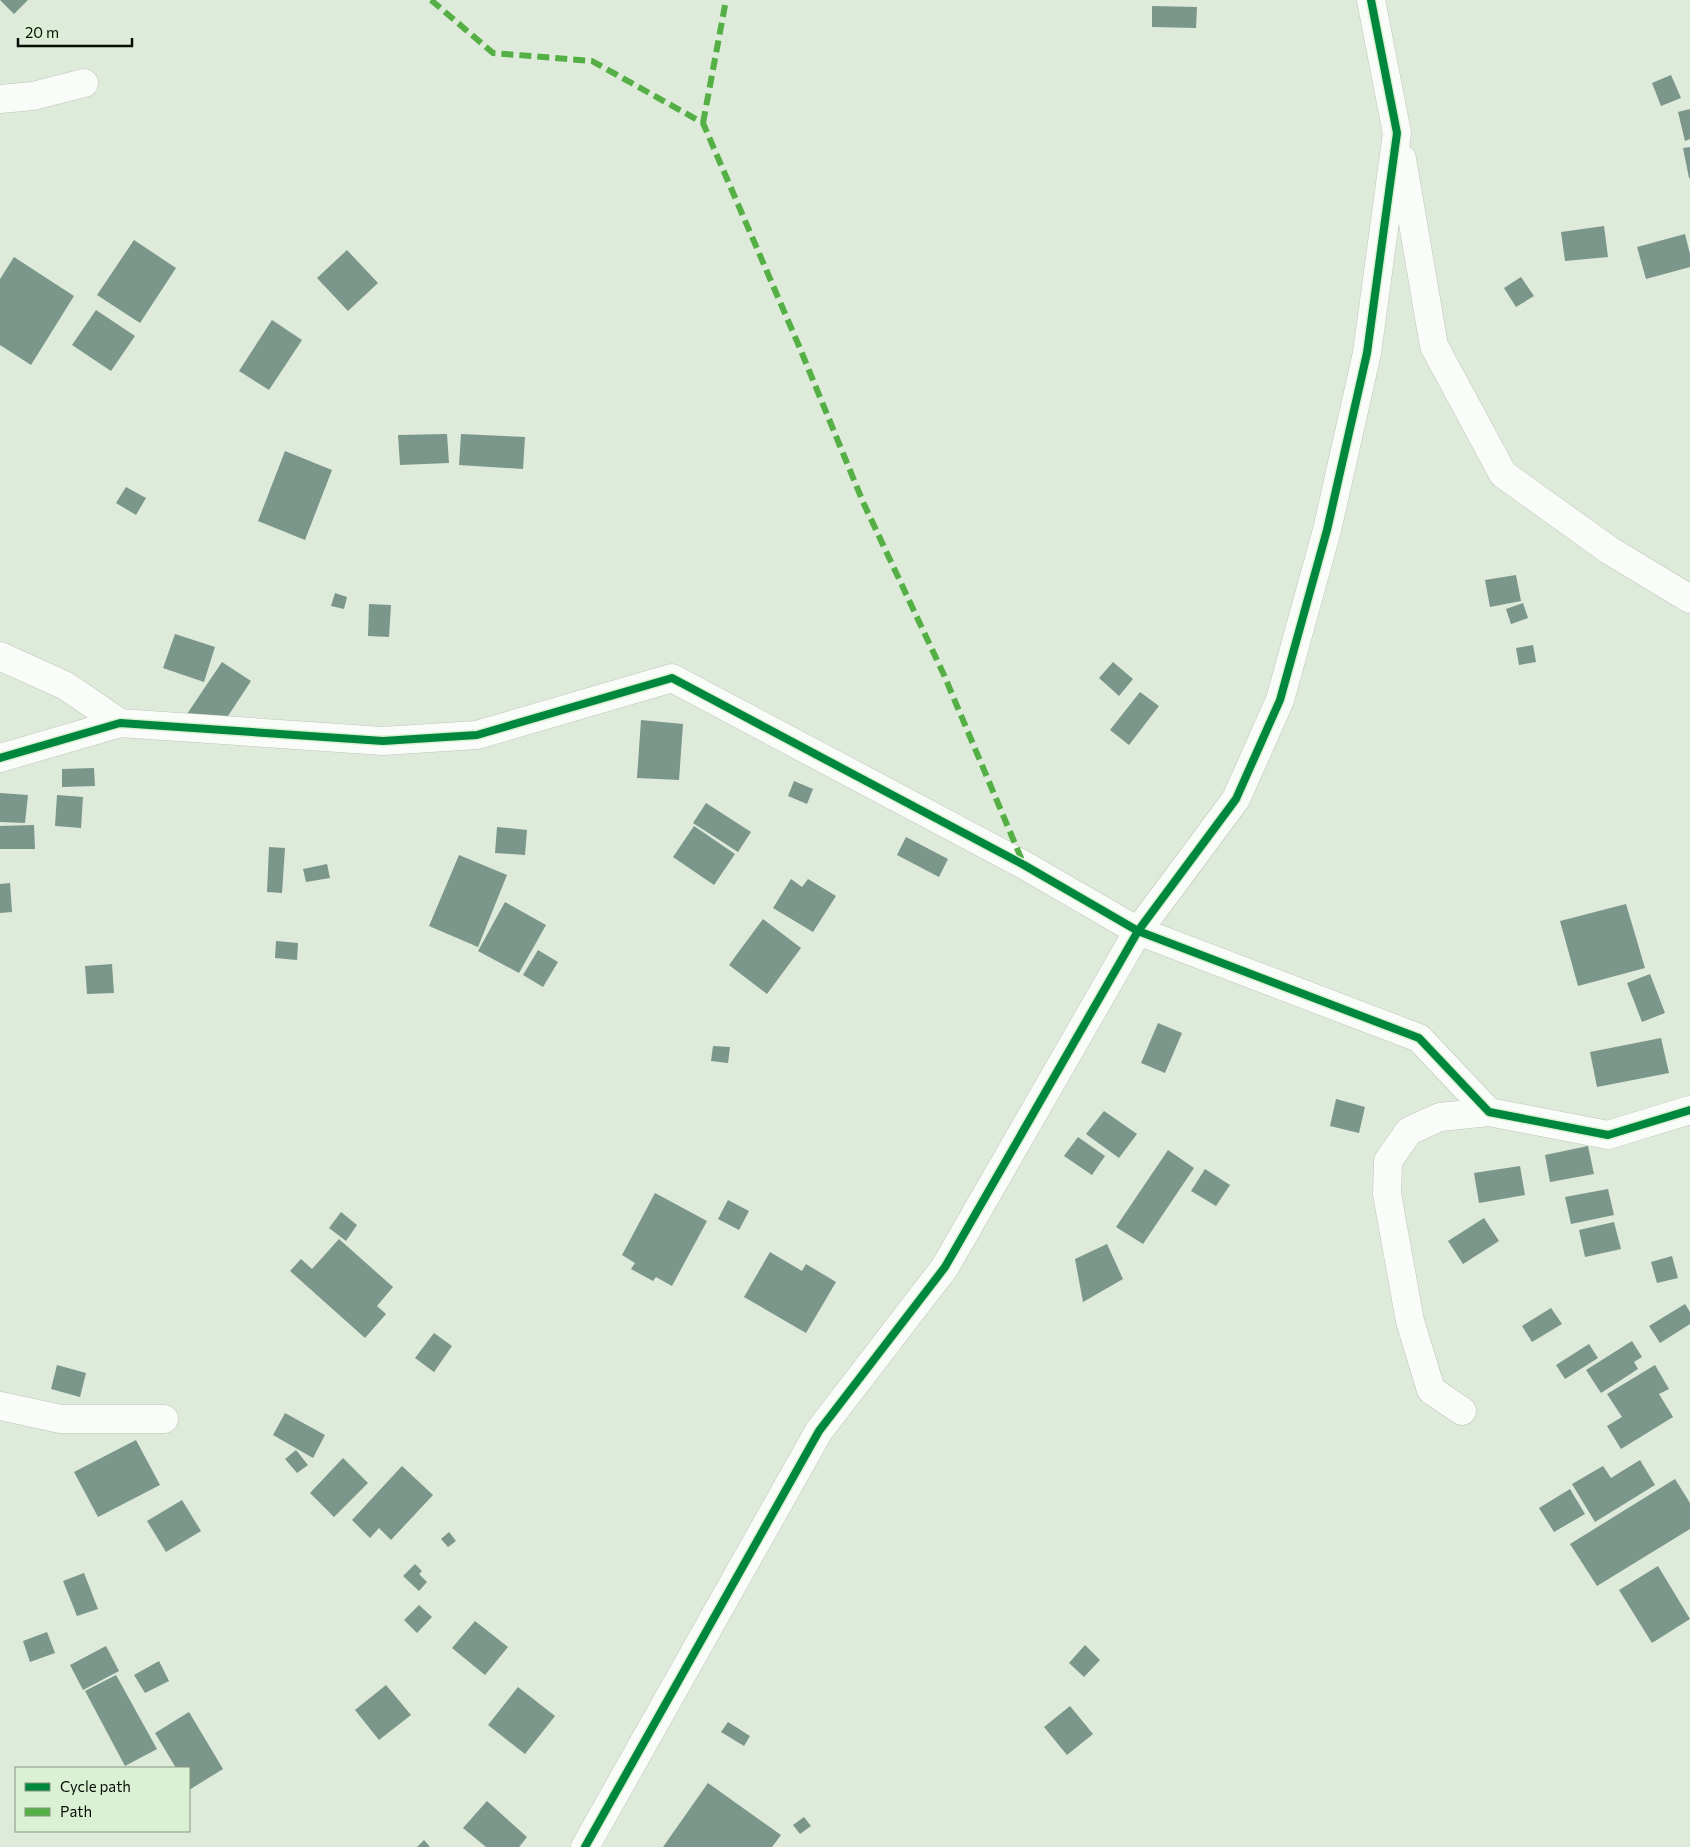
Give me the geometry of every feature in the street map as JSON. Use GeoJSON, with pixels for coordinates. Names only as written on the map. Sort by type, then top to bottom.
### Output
{"type":"FeatureCollection","features":[{"type":"Feature","properties":{"kind":"street"},"geometry":{"type":"LineString","coordinates":[[1371,0],[1397,133],[1434,346],[1503,474],[1609,550],[1690,599]]}},
{"type":"Feature","properties":{"kind":"street"},"geometry":{"type":"LineString","coordinates":[[0,99],[33,96],[84,83]]}},
{"type":"Feature","properties":{"kind":"street"},"geometry":{"type":"LineString","coordinates":[[585,1847],[819,1431],[945,1267],[1138,931],[1236,799],[1280,700],[1326,530],[1367,353],[1397,133]]}},
{"type":"Feature","properties":{"kind":"street"},"geometry":{"type":"LineString","coordinates":[[0,656],[66,686],[120,723]]}},
{"type":"Feature","properties":{"kind":"street"},"geometry":{"type":"LineString","coordinates":[[0,758],[120,723],[383,741],[477,735],[672,678],[1024,865],[1138,931],[1420,1038],[1489,1112]]}},
{"type":"Feature","properties":{"kind":"street"},"geometry":{"type":"LineString","coordinates":[[1462,1411],[1431,1390],[1410,1321],[1387,1194],[1388,1161],[1409,1131],[1440,1117],[1489,1112],[1608,1135],[1690,1110]]}},
{"type":"Feature","properties":{"kind":"street"},"geometry":{"type":"LineString","coordinates":[[0,1406],[61,1419],[164,1419]]}},
{"type":"Feature","properties":{"kind":"building"},"geometry":{"type":"Polygon","coordinates":[[[0,0],[28,0],[14,14],[0,0]]]}},
{"type":"Feature","properties":{"kind":"building"},"geometry":{"type":"Polygon","coordinates":[[[1152,6],[1197,7],[1196,28],[1152,27],[1152,6]]]}},
{"type":"Feature","properties":{"kind":"building"},"geometry":{"type":"Polygon","coordinates":[[[1671,75],[1681,98],[1661,106],[1652,83],[1671,75]]]}},
{"type":"Feature","properties":{"kind":"building"},"geometry":{"type":"Polygon","coordinates":[[[1690,109],[1690,139],[1685,141],[1678,112],[1690,109]]]}},
{"type":"Feature","properties":{"kind":"building"},"geometry":{"type":"Polygon","coordinates":[[[1690,147],[1690,178],[1689,178],[1683,148],[1690,147]]]}},
{"type":"Feature","properties":{"kind":"building"},"geometry":{"type":"Polygon","coordinates":[[[1604,226],[1608,257],[1565,261],[1561,232],[1604,226]]]}},
{"type":"Feature","properties":{"kind":"building"},"geometry":{"type":"Polygon","coordinates":[[[1685,234],[1690,254],[1690,267],[1646,279],[1637,247],[1685,234]]]}},
{"type":"Feature","properties":{"kind":"building"},"geometry":{"type":"Polygon","coordinates":[[[134,240],[176,268],[140,323],[97,295],[134,240]]]}},
{"type":"Feature","properties":{"kind":"building"},"geometry":{"type":"Polygon","coordinates":[[[347,250],[378,283],[348,311],[317,278],[347,250]]]}},
{"type":"Feature","properties":{"kind":"building"},"geometry":{"type":"Polygon","coordinates":[[[14,257],[74,296],[31,365],[0,345],[0,279],[14,257]]]}},
{"type":"Feature","properties":{"kind":"building"},"geometry":{"type":"Polygon","coordinates":[[[1521,277],[1534,296],[1516,307],[1504,288],[1521,277]]]}},
{"type":"Feature","properties":{"kind":"building"},"geometry":{"type":"Polygon","coordinates":[[[96,310],[135,336],[111,371],[72,345],[96,310]]]}},
{"type":"Feature","properties":{"kind":"building"},"geometry":{"type":"Polygon","coordinates":[[[272,320],[302,340],[269,390],[239,371],[272,320]]]}},
{"type":"Feature","properties":{"kind":"building"},"geometry":{"type":"Polygon","coordinates":[[[447,434],[449,463],[400,465],[398,435],[447,434]]]}},
{"type":"Feature","properties":{"kind":"building"},"geometry":{"type":"Polygon","coordinates":[[[461,434],[525,437],[523,469],[459,465],[461,434]]]}},
{"type":"Feature","properties":{"kind":"building"},"geometry":{"type":"Polygon","coordinates":[[[285,451],[332,470],[305,540],[258,521],[285,451]]]}},
{"type":"Feature","properties":{"kind":"building"},"geometry":{"type":"Polygon","coordinates":[[[126,487],[146,498],[136,515],[116,503],[126,487]]]}},
{"type":"Feature","properties":{"kind":"building"},"geometry":{"type":"Polygon","coordinates":[[[1516,575],[1521,601],[1490,607],[1485,580],[1516,575]]]}},
{"type":"Feature","properties":{"kind":"building"},"geometry":{"type":"Polygon","coordinates":[[[335,593],[347,597],[344,609],[331,606],[335,593]]]}},
{"type":"Feature","properties":{"kind":"building"},"geometry":{"type":"Polygon","coordinates":[[[1523,603],[1528,618],[1511,624],[1506,609],[1523,603]]]}},
{"type":"Feature","properties":{"kind":"building"},"geometry":{"type":"Polygon","coordinates":[[[369,604],[391,605],[389,637],[368,636],[369,604]]]}},
{"type":"Feature","properties":{"kind":"building"},"geometry":{"type":"Polygon","coordinates":[[[175,634],[215,647],[204,682],[163,668],[175,634]]]}},
{"type":"Feature","properties":{"kind":"building"},"geometry":{"type":"Polygon","coordinates":[[[1533,645],[1536,662],[1519,665],[1516,648],[1533,645]]]}},
{"type":"Feature","properties":{"kind":"building"},"geometry":{"type":"Polygon","coordinates":[[[222,662],[251,681],[226,719],[202,723],[187,714],[222,662]]]}},
{"type":"Feature","properties":{"kind":"building"},"geometry":{"type":"Polygon","coordinates":[[[1113,662],[1133,679],[1119,696],[1099,678],[1113,662]]]}},
{"type":"Feature","properties":{"kind":"building"},"geometry":{"type":"Polygon","coordinates":[[[1140,692],[1159,706],[1129,745],[1110,730],[1140,692]]]}},
{"type":"Feature","properties":{"kind":"building"},"geometry":{"type":"Polygon","coordinates":[[[641,720],[683,724],[679,780],[637,778],[641,720]]]}},
{"type":"Feature","properties":{"kind":"building"},"geometry":{"type":"Polygon","coordinates":[[[94,768],[95,786],[62,787],[62,769],[94,768]]]}},
{"type":"Feature","properties":{"kind":"building"},"geometry":{"type":"Polygon","coordinates":[[[794,781],[813,789],[807,804],[788,796],[794,781]]]}},
{"type":"Feature","properties":{"kind":"building"},"geometry":{"type":"Polygon","coordinates":[[[0,793],[28,795],[25,823],[0,822],[0,793]]]}},
{"type":"Feature","properties":{"kind":"building"},"geometry":{"type":"Polygon","coordinates":[[[57,795],[83,797],[81,828],[55,826],[57,795]]]}},
{"type":"Feature","properties":{"kind":"building"},"geometry":{"type":"Polygon","coordinates":[[[706,803],[751,832],[738,852],[693,823],[706,803]]]}},
{"type":"Feature","properties":{"kind":"building"},"geometry":{"type":"Polygon","coordinates":[[[34,825],[35,849],[0,849],[0,826],[34,825]]]}},
{"type":"Feature","properties":{"kind":"building"},"geometry":{"type":"Polygon","coordinates":[[[694,826],[735,854],[714,885],[673,857],[694,826]]]}},
{"type":"Feature","properties":{"kind":"building"},"geometry":{"type":"Polygon","coordinates":[[[497,827],[527,830],[525,855],[495,853],[497,827]]]}},
{"type":"Feature","properties":{"kind":"building"},"geometry":{"type":"Polygon","coordinates":[[[906,837],[948,859],[939,877],[897,855],[906,837]]]}},
{"type":"Feature","properties":{"kind":"building"},"geometry":{"type":"Polygon","coordinates":[[[269,847],[285,848],[282,893],[267,892],[269,847]]]}},
{"type":"Feature","properties":{"kind":"building"},"geometry":{"type":"Polygon","coordinates":[[[459,855],[507,875],[478,947],[429,926],[459,855]]]}},
{"type":"Feature","properties":{"kind":"building"},"geometry":{"type":"Polygon","coordinates":[[[327,864],[330,878],[306,882],[303,869],[327,864]]]}},
{"type":"Feature","properties":{"kind":"building"},"geometry":{"type":"Polygon","coordinates":[[[791,879],[802,887],[808,879],[836,896],[813,932],[773,908],[791,879]]]}},
{"type":"Feature","properties":{"kind":"building"},"geometry":{"type":"Polygon","coordinates":[[[10,883],[12,912],[0,913],[0,884],[10,883]]]}},
{"type":"Feature","properties":{"kind":"building"},"geometry":{"type":"Polygon","coordinates":[[[505,902],[546,925],[519,973],[478,951],[505,902]]]}},
{"type":"Feature","properties":{"kind":"building"},"geometry":{"type":"Polygon","coordinates":[[[1626,904],[1645,968],[1578,986],[1560,921],[1626,904]]]}},
{"type":"Feature","properties":{"kind":"building"},"geometry":{"type":"Polygon","coordinates":[[[763,919],[801,948],[767,994],[729,965],[763,919]]]}},
{"type":"Feature","properties":{"kind":"building"},"geometry":{"type":"Polygon","coordinates":[[[276,941],[298,943],[297,960],[275,958],[276,941]]]}},
{"type":"Feature","properties":{"kind":"building"},"geometry":{"type":"Polygon","coordinates":[[[538,950],[558,962],[543,987],[523,975],[538,950]]]}},
{"type":"Feature","properties":{"kind":"building"},"geometry":{"type":"Polygon","coordinates":[[[112,964],[114,993],[87,994],[85,966],[112,964]]]}},
{"type":"Feature","properties":{"kind":"building"},"geometry":{"type":"Polygon","coordinates":[[[1650,974],[1665,1013],[1642,1022],[1627,983],[1650,974]]]}},
{"type":"Feature","properties":{"kind":"building"},"geometry":{"type":"Polygon","coordinates":[[[1158,1023],[1182,1033],[1165,1073],[1141,1063],[1158,1023]]]}},
{"type":"Feature","properties":{"kind":"building"},"geometry":{"type":"Polygon","coordinates":[[[1661,1038],[1669,1073],[1597,1087],[1590,1052],[1661,1038]]]}},
{"type":"Feature","properties":{"kind":"building"},"geometry":{"type":"Polygon","coordinates":[[[713,1046],[730,1047],[728,1063],[711,1061],[713,1046]]]}},
{"type":"Feature","properties":{"kind":"building"},"geometry":{"type":"Polygon","coordinates":[[[1336,1099],[1365,1107],[1359,1133],[1330,1126],[1336,1099]]]}},
{"type":"Feature","properties":{"kind":"building"},"geometry":{"type":"Polygon","coordinates":[[[1104,1111],[1137,1134],[1119,1158],[1086,1134],[1104,1111]]]}},
{"type":"Feature","properties":{"kind":"building"},"geometry":{"type":"Polygon","coordinates":[[[1078,1137],[1105,1156],[1092,1175],[1064,1156],[1078,1137]]]}},
{"type":"Feature","properties":{"kind":"building"},"geometry":{"type":"Polygon","coordinates":[[[1588,1146],[1594,1174],[1550,1182],[1545,1155],[1588,1146]]]}},
{"type":"Feature","properties":{"kind":"building"},"geometry":{"type":"Polygon","coordinates":[[[1168,1150],[1194,1168],[1143,1244],[1116,1227],[1168,1150]]]}},
{"type":"Feature","properties":{"kind":"building"},"geometry":{"type":"Polygon","coordinates":[[[1520,1166],[1525,1195],[1479,1203],[1474,1173],[1520,1166]]]}},
{"type":"Feature","properties":{"kind":"building"},"geometry":{"type":"Polygon","coordinates":[[[1205,1169],[1230,1185],[1216,1206],[1191,1191],[1205,1169]]]}},
{"type":"Feature","properties":{"kind":"building"},"geometry":{"type":"Polygon","coordinates":[[[1608,1189],[1614,1215],[1571,1224],[1565,1197],[1608,1189]]]}},
{"type":"Feature","properties":{"kind":"building"},"geometry":{"type":"Polygon","coordinates":[[[655,1193],[707,1221],[672,1286],[656,1277],[653,1281],[631,1269],[635,1263],[622,1255],[655,1193]]]}},
{"type":"Feature","properties":{"kind":"building"},"geometry":{"type":"Polygon","coordinates":[[[728,1200],[749,1211],[739,1230],[718,1219],[728,1200]]]}},
{"type":"Feature","properties":{"kind":"building"},"geometry":{"type":"Polygon","coordinates":[[[341,1212],[357,1225],[346,1241],[329,1228],[341,1212]]]}},
{"type":"Feature","properties":{"kind":"building"},"geometry":{"type":"Polygon","coordinates":[[[1484,1218],[1499,1241],[1463,1264],[1448,1241],[1484,1218]]]}},
{"type":"Feature","properties":{"kind":"building"},"geometry":{"type":"Polygon","coordinates":[[[1614,1222],[1621,1249],[1585,1257],[1579,1230],[1614,1222]]]}},
{"type":"Feature","properties":{"kind":"building"},"geometry":{"type":"Polygon","coordinates":[[[339,1239],[393,1287],[377,1306],[386,1314],[365,1338],[290,1271],[301,1259],[312,1269],[339,1239]]]}},
{"type":"Feature","properties":{"kind":"building"},"geometry":{"type":"Polygon","coordinates":[[[1107,1244],[1123,1279],[1083,1302],[1075,1259],[1107,1244]]]}},
{"type":"Feature","properties":{"kind":"building"},"geometry":{"type":"Polygon","coordinates":[[[770,1252],[802,1271],[806,1264],[836,1282],[806,1333],[744,1297],[770,1252]]]}},
{"type":"Feature","properties":{"kind":"building"},"geometry":{"type":"Polygon","coordinates":[[[1672,1256],[1678,1278],[1657,1283],[1651,1262],[1672,1256]]]}},
{"type":"Feature","properties":{"kind":"building"},"geometry":{"type":"Polygon","coordinates":[[[1685,1304],[1690,1312],[1690,1324],[1660,1343],[1649,1326],[1685,1304]]]}},
{"type":"Feature","properties":{"kind":"building"},"geometry":{"type":"Polygon","coordinates":[[[1551,1308],[1562,1324],[1532,1342],[1522,1326],[1551,1308]]]}},
{"type":"Feature","properties":{"kind":"building"},"geometry":{"type":"Polygon","coordinates":[[[434,1333],[452,1346],[434,1372],[415,1358],[434,1333]]]}},
{"type":"Feature","properties":{"kind":"building"},"geometry":{"type":"Polygon","coordinates":[[[1632,1341],[1642,1357],[1634,1362],[1638,1369],[1601,1393],[1586,1370],[1632,1341]]]}},
{"type":"Feature","properties":{"kind":"building"},"geometry":{"type":"Polygon","coordinates":[[[1589,1344],[1598,1358],[1565,1379],[1556,1365],[1589,1344]]]}},
{"type":"Feature","properties":{"kind":"building"},"geometry":{"type":"Polygon","coordinates":[[[57,1365],[86,1373],[80,1397],[51,1389],[57,1365]]]}},
{"type":"Feature","properties":{"kind":"building"},"geometry":{"type":"Polygon","coordinates":[[[1655,1365],[1669,1389],[1659,1394],[1673,1417],[1621,1449],[1607,1426],[1622,1417],[1607,1394],[1655,1365]]]}},
{"type":"Feature","properties":{"kind":"building"},"geometry":{"type":"Polygon","coordinates":[[[285,1413],[325,1435],[313,1458],[273,1435],[285,1413]]]}},
{"type":"Feature","properties":{"kind":"building"},"geometry":{"type":"Polygon","coordinates":[[[136,1440],[160,1485],[98,1517],[74,1472],[136,1440]]]}},
{"type":"Feature","properties":{"kind":"building"},"geometry":{"type":"Polygon","coordinates":[[[296,1450],[308,1465],[297,1473],[285,1459],[296,1450]]]}},
{"type":"Feature","properties":{"kind":"building"},"geometry":{"type":"Polygon","coordinates":[[[343,1458],[368,1483],[334,1517],[310,1493],[343,1458]]]}},
{"type":"Feature","properties":{"kind":"building"},"geometry":{"type":"Polygon","coordinates":[[[1640,1460],[1655,1485],[1595,1522],[1572,1484],[1603,1466],[1611,1478],[1640,1460]]]}},
{"type":"Feature","properties":{"kind":"building"},"geometry":{"type":"Polygon","coordinates":[[[402,1466],[433,1495],[391,1540],[379,1528],[370,1538],[352,1520],[402,1466]]]}},
{"type":"Feature","properties":{"kind":"building"},"geometry":{"type":"Polygon","coordinates":[[[1675,1479],[1690,1503],[1690,1529],[1597,1586],[1570,1544],[1675,1479]]]}},
{"type":"Feature","properties":{"kind":"building"},"geometry":{"type":"Polygon","coordinates":[[[1570,1489],[1585,1514],[1554,1532],[1539,1508],[1570,1489]]]}},
{"type":"Feature","properties":{"kind":"building"},"geometry":{"type":"Polygon","coordinates":[[[182,1500],[201,1531],[166,1552],[147,1521],[182,1500]]]}},
{"type":"Feature","properties":{"kind":"building"},"geometry":{"type":"Polygon","coordinates":[[[449,1532],[456,1541],[448,1547],[441,1539],[449,1532]]]}},
{"type":"Feature","properties":{"kind":"building"},"geometry":{"type":"Polygon","coordinates":[[[415,1564],[422,1571],[419,1574],[427,1582],[419,1591],[403,1576],[415,1564]]]}},
{"type":"Feature","properties":{"kind":"building"},"geometry":{"type":"Polygon","coordinates":[[[1658,1566],[1690,1619],[1652,1643],[1619,1590],[1658,1566]]]}},
{"type":"Feature","properties":{"kind":"building"},"geometry":{"type":"Polygon","coordinates":[[[84,1573],[98,1609],[77,1616],[63,1581],[84,1573]]]}},
{"type":"Feature","properties":{"kind":"building"},"geometry":{"type":"Polygon","coordinates":[[[419,1605],[432,1617],[417,1633],[404,1620],[419,1605]]]}},
{"type":"Feature","properties":{"kind":"building"},"geometry":{"type":"Polygon","coordinates":[[[475,1621],[508,1647],[485,1675],[452,1648],[475,1621]]]}},
{"type":"Feature","properties":{"kind":"building"},"geometry":{"type":"Polygon","coordinates":[[[47,1632],[55,1653],[30,1662],[23,1641],[47,1632]]]}},
{"type":"Feature","properties":{"kind":"building"},"geometry":{"type":"Polygon","coordinates":[[[1085,1645],[1100,1660],[1084,1677],[1069,1663],[1085,1645]]]}},
{"type":"Feature","properties":{"kind":"building"},"geometry":{"type":"Polygon","coordinates":[[[106,1646],[119,1671],[83,1690],[70,1665],[106,1646]]]}},
{"type":"Feature","properties":{"kind":"building"},"geometry":{"type":"Polygon","coordinates":[[[159,1661],[169,1681],[145,1693],[134,1675],[159,1661]]]}},
{"type":"Feature","properties":{"kind":"building"},"geometry":{"type":"Polygon","coordinates":[[[116,1675],[157,1749],[125,1766],[85,1691],[116,1675]]]}},
{"type":"Feature","properties":{"kind":"building"},"geometry":{"type":"Polygon","coordinates":[[[386,1685],[411,1715],[379,1740],[355,1710],[386,1685]]]}},
{"type":"Feature","properties":{"kind":"building"},"geometry":{"type":"Polygon","coordinates":[[[518,1687],[555,1716],[525,1754],[488,1725],[518,1687]]]}},
{"type":"Feature","properties":{"kind":"building"},"geometry":{"type":"Polygon","coordinates":[[[1070,1706],[1093,1734],[1067,1755],[1044,1727],[1070,1706]]]}},
{"type":"Feature","properties":{"kind":"building"},"geometry":{"type":"Polygon","coordinates":[[[189,1712],[223,1769],[190,1789],[190,1767],[175,1767],[155,1733],[189,1712]]]}},
{"type":"Feature","properties":{"kind":"building"},"geometry":{"type":"Polygon","coordinates":[[[728,1722],[750,1736],[744,1746],[721,1732],[728,1722]]]}},
{"type":"Feature","properties":{"kind":"building"},"geometry":{"type":"Polygon","coordinates":[[[708,1783],[781,1835],[772,1847],[663,1847],[708,1783]]]}},
{"type":"Feature","properties":{"kind":"building"},"geometry":{"type":"Polygon","coordinates":[[[487,1801],[527,1837],[519,1847],[486,1847],[463,1828],[487,1801]]]}},
{"type":"Feature","properties":{"kind":"building"},"geometry":{"type":"Polygon","coordinates":[[[804,1817],[811,1826],[800,1834],[793,1825],[804,1817]]]}},
{"type":"Feature","properties":{"kind":"building"},"geometry":{"type":"Polygon","coordinates":[[[424,1840],[430,1847],[417,1847],[424,1840]]]}},
{"type":"Feature","properties":{"kind":"marked path"},"geometry":{"type":"LineString","coordinates":[[431,0],[493,53],[592,61],[703,123],[799,346],[863,502],[944,675],[1024,865]]}},
{"type":"Feature","properties":{"kind":"marked path"},"geometry":{"type":"LineString","coordinates":[[703,123],[726,0]]}},
{"type":"Feature","properties":{"kind":"cycle path"},"geometry":{"type":"LineString","coordinates":[[585,1847],[819,1431],[945,1267],[1138,931],[1236,799],[1280,700],[1327,530],[1367,353],[1397,133],[1371,0]]}},
{"type":"Feature","properties":{"kind":"cycle path"},"geometry":{"type":"LineString","coordinates":[[0,758],[120,723],[383,741],[477,735],[672,678],[1024,865],[1138,931],[1419,1038],[1489,1112],[1608,1135],[1690,1110]]}}]}
